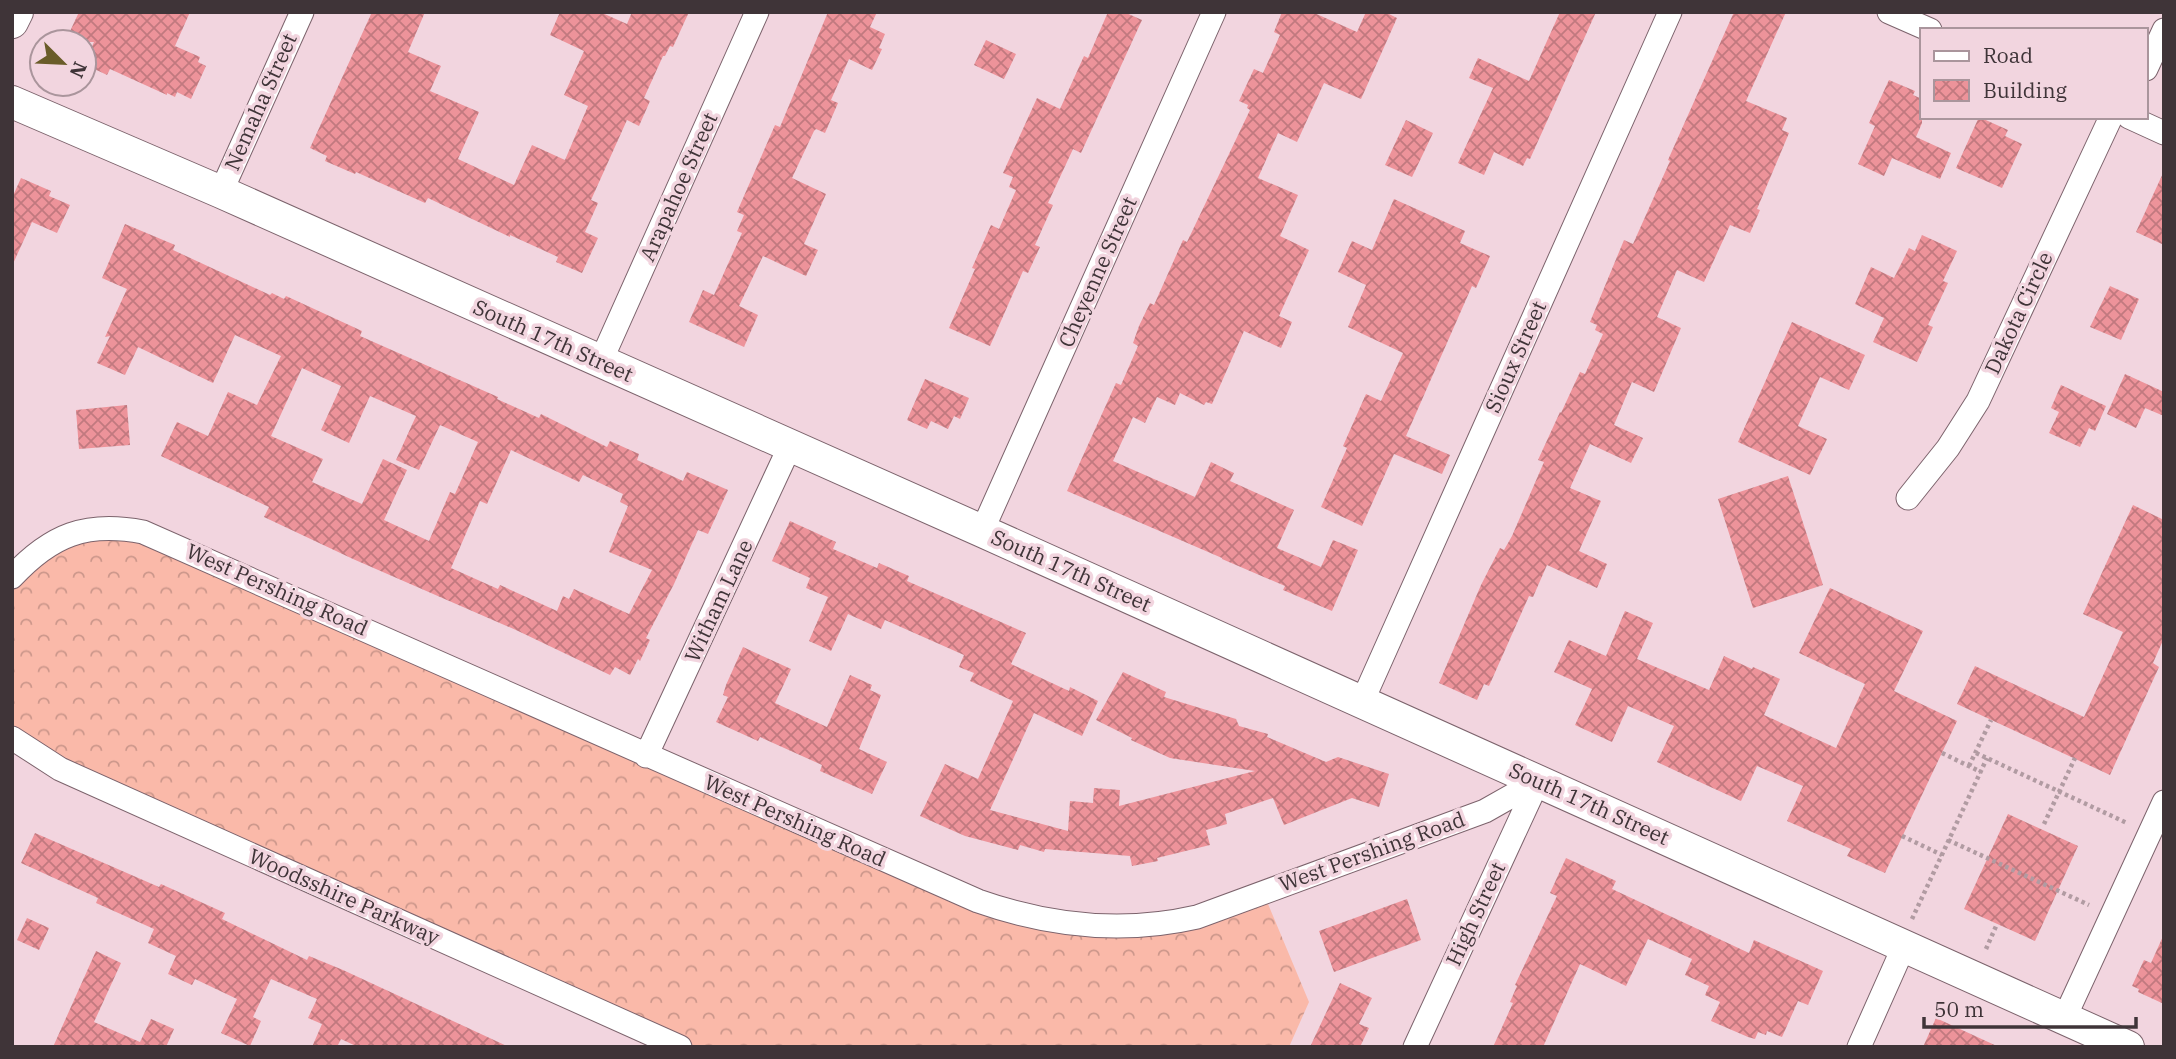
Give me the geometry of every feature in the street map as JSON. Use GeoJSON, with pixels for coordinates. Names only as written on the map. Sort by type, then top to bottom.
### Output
{"type":"FeatureCollection","features":[{"type":"Feature","properties":{"kind":"street"},"geometry":{"type":"LineString","coordinates":[[12,22],[17,12]]}},
{"type":"Feature","properties":{"kind":"street","name":"Nemaha Street"},"geometry":{"type":"LineString","coordinates":[[221,192],[302,12]]}},
{"type":"Feature","properties":{"kind":"street","name":"Arapahoe Street"},"geometry":{"type":"LineString","coordinates":[[600,363],[757,12]]}},
{"type":"Feature","properties":{"kind":"street","name":"Cheyenne Street"},"geometry":{"type":"LineString","coordinates":[[982,531],[1214,12]]}},
{"type":"Feature","properties":{"kind":"street","name":"Sioux Street"},"geometry":{"type":"LineString","coordinates":[[1362,702],[1670,12]]}},
{"type":"Feature","properties":{"kind":"street"},"geometry":{"type":"LineString","coordinates":[[1889,12],[1925,28]]}},
{"type":"Feature","properties":{"kind":"street"},"geometry":{"type":"LineString","coordinates":[[2148,65],[2164,30]]}},
{"type":"Feature","properties":{"kind":"street","name":"South 17th Street"},"geometry":{"type":"LineString","coordinates":[[12,102],[221,192],[982,531],[2128,1047]]}},
{"type":"Feature","properties":{"kind":"street","name":"Dakota Circle"},"geometry":{"type":"LineString","coordinates":[[1908,498],[1954,440],[1978,401],[2110,119]]}},
{"type":"Feature","properties":{"kind":"street"},"geometry":{"type":"LineString","coordinates":[[2133,119],[2164,133]]}},
{"type":"Feature","properties":{"kind":"street","name":"Witham Lane"},"geometry":{"type":"LineString","coordinates":[[646,755],[790,446]]}},
{"type":"Feature","properties":{"kind":"street","name":"West Pershing Road"},"geometry":{"type":"LineString","coordinates":[[12,577],[45,546],[67,534],[90,528],[119,527],[142,532],[978,901],[1047,920],[1101,926],[1170,923],[1197,917],[1485,811],[1538,781]]}},
{"type":"Feature","properties":{"kind":"street","name":"Woodsshire Parkway"},"geometry":{"type":"LineString","coordinates":[[12,738],[60,769],[680,1047]]}},
{"type":"Feature","properties":{"kind":"street","name":"High Street"},"geometry":{"type":"LineString","coordinates":[[1415,1047],[1538,781]]}},
{"type":"Feature","properties":{"kind":"street"},"geometry":{"type":"LineString","coordinates":[[2064,1019],[2164,803]]}},
{"type":"Feature","properties":{"kind":"street"},"geometry":{"type":"LineString","coordinates":[[1859,1047],[1902,945]]}},
{"type":"Feature","properties":{"kind":"path"},"geometry":{"type":"LineString","coordinates":[[1969,766],[1991,720]]}},
{"type":"Feature","properties":{"kind":"path"},"geometry":{"type":"LineString","coordinates":[[1942,753],[1981,772]]}},
{"type":"Feature","properties":{"kind":"path"},"geometry":{"type":"LineString","coordinates":[[1976,753],[2149,834]]}},
{"type":"Feature","properties":{"kind":"path"},"geometry":{"type":"LineString","coordinates":[[1902,945],[1987,758]]}},
{"type":"Feature","properties":{"kind":"path"},"geometry":{"type":"LineString","coordinates":[[2044,824],[2075,758]]}},
{"type":"Feature","properties":{"kind":"path"},"geometry":{"type":"LineString","coordinates":[[1902,836],[1942,855]]}},
{"type":"Feature","properties":{"kind":"path"},"geometry":{"type":"LineString","coordinates":[[1948,841],[2112,916]]}},
{"type":"Feature","properties":{"kind":"path"},"geometry":{"type":"LineString","coordinates":[[1986,949],[1997,924]]}},
{"type":"Feature","properties":{"kind":"green space"},"geometry":{"type":"Polygon","coordinates":[[[119,527],[978,901],[1101,926],[1263,892],[1309,1002],[1289,1047],[680,1047],[12,738],[12,577],[26,562],[119,527]]]}},
{"type":"Feature","properties":{"kind":"building"},"geometry":{"type":"Polygon","coordinates":[[[79,12],[190,12],[175,46],[200,57],[198,62],[206,66],[191,99],[177,92],[175,97],[167,95],[110,69],[107,75],[98,71],[98,28],[72,28],[79,12]]]}},
{"type":"Feature","properties":{"kind":"building"},"geometry":{"type":"Polygon","coordinates":[[[372,12],[425,12],[408,52],[441,66],[430,91],[479,112],[458,159],[514,185],[532,145],[565,160],[588,106],[564,95],[584,51],[550,35],[560,12],[600,12],[627,24],[632,12],[689,12],[673,47],[670,46],[663,56],[644,98],[650,101],[639,126],[627,120],[591,200],[598,203],[585,232],[598,238],[582,273],[556,262],[558,257],[428,198],[425,203],[325,161],[327,156],[310,148],[372,12]]]}},
{"type":"Feature","properties":{"kind":"building"},"geometry":{"type":"Polygon","coordinates":[[[828,12],[877,12],[870,27],[885,34],[879,48],[882,49],[872,70],[849,59],[831,100],[838,103],[825,133],[816,129],[814,131],[792,178],[826,194],[804,244],[818,250],[806,276],[763,256],[739,306],[758,315],[744,347],[689,322],[703,290],[714,295],[742,233],[737,231],[744,215],[737,212],[775,125],[780,127],[828,12]]]}},
{"type":"Feature","properties":{"kind":"building"},"geometry":{"type":"Polygon","coordinates":[[[1108,12],[1124,12],[1142,20],[1081,153],[1073,149],[1048,203],[1053,205],[1035,245],[1040,247],[1028,273],[1023,271],[990,346],[949,328],[991,225],[999,229],[1016,190],[1009,187],[1013,177],[1003,173],[1037,98],[1060,109],[1084,56],[1088,58],[1108,12]]]}},
{"type":"Feature","properties":{"kind":"building"},"geometry":{"type":"Polygon","coordinates":[[[1282,12],[1312,12],[1357,32],[1366,12],[1385,12],[1397,18],[1361,99],[1324,83],[1297,142],[1278,133],[1258,178],[1298,195],[1280,236],[1309,250],[1279,316],[1292,322],[1281,348],[1244,331],[1212,404],[1206,402],[1204,405],[1180,393],[1175,405],[1157,397],[1145,423],[1133,417],[1113,461],[1195,497],[1211,462],[1234,473],[1230,481],[1294,510],[1277,548],[1321,567],[1333,540],[1358,550],[1332,611],[1283,590],[1285,586],[1067,491],[1116,383],[1121,385],[1138,346],[1133,343],[1150,303],[1154,305],[1183,240],[1187,242],[1250,110],[1248,105],[1239,101],[1254,69],[1263,73],[1280,35],[1274,32],[1282,12]]]}},
{"type":"Feature","properties":{"kind":"building"},"geometry":{"type":"Polygon","coordinates":[[[1560,12],[1596,12],[1530,159],[1527,158],[1523,166],[1494,152],[1484,175],[1458,163],[1493,88],[1469,78],[1478,58],[1529,81],[1560,12]]]}},
{"type":"Feature","properties":{"kind":"building"},"geometry":{"type":"Polygon","coordinates":[[[1734,12],[1786,12],[1746,101],[1787,118],[1782,130],[1789,133],[1757,209],[1760,210],[1750,233],[1730,225],[1704,282],[1677,270],[1657,317],[1681,328],[1654,392],[1632,382],[1614,425],[1643,438],[1631,463],[1590,444],[1570,488],[1601,501],[1579,551],[1607,564],[1597,588],[1547,565],[1533,597],[1529,596],[1489,686],[1484,684],[1477,700],[1439,683],[1481,585],[1500,548],[1504,550],[1512,536],[1544,462],[1538,460],[1560,412],[1580,372],[1585,374],[1603,334],[1595,330],[1597,325],[1590,322],[1624,240],[1633,244],[1734,12]]]}},
{"type":"Feature","properties":{"kind":"building"},"geometry":{"type":"Polygon","coordinates":[[[986,40],[1016,54],[1004,79],[974,65],[986,40]]]}},
{"type":"Feature","properties":{"kind":"building"},"geometry":{"type":"Polygon","coordinates":[[[1889,80],[1915,91],[1913,95],[1920,98],[1922,119],[1916,137],[1951,153],[1940,179],[1892,158],[1884,176],[1858,164],[1875,126],[1869,123],[1889,80]]]}},
{"type":"Feature","properties":{"kind":"building"},"geometry":{"type":"Polygon","coordinates":[[[1978,119],[2008,130],[2005,136],[2022,144],[2002,188],[1956,168],[1978,119]]]}},
{"type":"Feature","properties":{"kind":"building"},"geometry":{"type":"Polygon","coordinates":[[[1406,120],[1433,133],[1412,177],[1385,165],[1406,120]]]}},
{"type":"Feature","properties":{"kind":"building"},"geometry":{"type":"Polygon","coordinates":[[[2164,171],[2164,245],[2136,232],[2164,171]]]}},
{"type":"Feature","properties":{"kind":"building"},"geometry":{"type":"Polygon","coordinates":[[[21,178],[51,191],[49,196],[70,205],[57,233],[32,222],[12,266],[12,198],[21,178]]]}},
{"type":"Feature","properties":{"kind":"building"},"geometry":{"type":"Polygon","coordinates":[[[1394,199],[1465,231],[1460,243],[1490,256],[1476,288],[1472,286],[1406,436],[1450,455],[1442,474],[1394,454],[1362,526],[1321,507],[1347,448],[1343,446],[1366,394],[1381,401],[1403,353],[1348,327],[1366,285],[1338,272],[1352,241],[1372,250],[1394,199]]]}},
{"type":"Feature","properties":{"kind":"building"},"geometry":{"type":"Polygon","coordinates":[[[125,224],[175,245],[173,250],[270,295],[272,293],[284,299],[286,296],[362,331],[360,336],[539,418],[541,414],[607,447],[610,441],[639,454],[637,460],[683,481],[687,472],[728,490],[708,534],[698,530],[646,638],[650,640],[640,661],[638,659],[630,675],[615,667],[610,675],[264,517],[269,507],[161,456],[177,422],[208,436],[228,392],[257,405],[281,356],[235,335],[213,383],[138,347],[125,375],[97,363],[110,336],[105,337],[127,289],[102,278],[125,224]],[[302,368],[271,436],[323,459],[312,482],[362,504],[383,459],[407,470],[384,520],[429,541],[450,492],[455,494],[478,442],[440,425],[419,470],[396,460],[416,416],[370,396],[349,443],[321,430],[341,386],[302,368]],[[511,450],[487,504],[480,501],[451,568],[498,589],[500,585],[557,611],[563,596],[569,599],[574,589],[629,614],[652,570],[609,552],[628,506],[620,502],[623,494],[583,475],[579,482],[511,450]]]}},
{"type":"Feature","properties":{"kind":"building"},"geometry":{"type":"Polygon","coordinates":[[[1922,235],[1957,251],[1943,281],[1948,283],[1928,325],[1933,327],[1917,362],[1873,342],[1884,318],[1855,304],[1871,267],[1894,278],[1909,248],[1915,251],[1922,235]]]}},
{"type":"Feature","properties":{"kind":"building"},"geometry":{"type":"Polygon","coordinates":[[[2110,286],[2139,299],[2121,340],[2090,327],[2110,286]]]}},
{"type":"Feature","properties":{"kind":"building"},"geometry":{"type":"Polygon","coordinates":[[[1792,322],[1865,355],[1849,390],[1820,377],[1798,426],[1827,439],[1810,475],[1738,442],[1792,322]]]}},
{"type":"Feature","properties":{"kind":"building"},"geometry":{"type":"Polygon","coordinates":[[[2125,374],[2164,392],[2164,416],[2145,408],[2136,428],[2107,414],[2125,374]]]}},
{"type":"Feature","properties":{"kind":"building"},"geometry":{"type":"Polygon","coordinates":[[[925,379],[969,398],[960,419],[954,416],[948,429],[931,421],[927,429],[907,420],[925,379]]]}},
{"type":"Feature","properties":{"kind":"building"},"geometry":{"type":"Polygon","coordinates":[[[2061,385],[2106,406],[2095,431],[2089,428],[2080,447],[2049,433],[2059,412],[2051,408],[2061,385]]]}},
{"type":"Feature","properties":{"kind":"building"},"geometry":{"type":"Polygon","coordinates":[[[127,405],[130,445],[79,449],[76,410],[127,405]]]}},
{"type":"Feature","properties":{"kind":"building"},"geometry":{"type":"Polygon","coordinates":[[[1788,476],[1823,585],[1753,608],[1718,499],[1788,476]]]}},
{"type":"Feature","properties":{"kind":"building"},"geometry":{"type":"Polygon","coordinates":[[[2133,505],[2164,520],[2164,638],[2153,663],[2159,667],[2110,775],[1957,704],[1975,666],[2084,717],[2123,632],[2083,614],[2133,505]]]}},
{"type":"Feature","properties":{"kind":"building"},"geometry":{"type":"Polygon","coordinates":[[[790,521],[836,542],[833,549],[877,568],[879,563],[909,576],[907,581],[1026,633],[1011,664],[1069,691],[1070,687],[1098,701],[1082,736],[1034,713],[990,810],[1068,831],[1070,801],[1093,803],[1094,788],[1120,790],[1119,806],[1255,771],[1170,758],[1096,720],[1123,672],[1166,692],[1164,697],[1236,719],[1239,726],[1268,734],[1267,737],[1326,762],[1338,757],[1389,774],[1379,807],[1352,798],[1284,825],[1273,798],[1225,814],[1227,824],[1206,830],[1210,845],[1132,866],[1130,856],[1045,849],[1044,852],[1020,845],[1018,850],[965,836],[920,816],[945,764],[978,779],[1013,701],[970,681],[974,673],[959,667],[964,655],[885,620],[881,629],[848,614],[831,651],[809,641],[828,597],[806,588],[810,578],[772,561],[790,521]]]}},
{"type":"Feature","properties":{"kind":"building"},"geometry":{"type":"Polygon","coordinates":[[[1830,588],[1923,631],[1894,691],[1957,721],[1885,873],[1847,856],[1851,849],[1787,821],[1803,786],[1757,766],[1741,801],[1657,762],[1674,726],[1628,706],[1612,742],[1575,725],[1592,689],[1554,672],[1569,640],[1606,656],[1625,611],[1653,623],[1637,659],[1709,690],[1724,656],[1780,679],[1764,715],[1836,748],[1865,684],[1799,653],[1830,588]]]}},
{"type":"Feature","properties":{"kind":"building"},"geometry":{"type":"Polygon","coordinates":[[[743,647],[791,669],[775,703],[827,727],[850,675],[872,685],[870,690],[881,695],[859,749],[887,762],[872,794],[820,771],[822,765],[760,737],[758,741],[716,722],[728,697],[723,695],[726,685],[743,647]]]}},
{"type":"Feature","properties":{"kind":"building"},"geometry":{"type":"Polygon","coordinates":[[[2008,814],[2078,846],[2035,941],[1964,909],[2008,814]]]}},
{"type":"Feature","properties":{"kind":"building"},"geometry":{"type":"Polygon","coordinates":[[[35,833],[159,887],[161,884],[225,913],[222,919],[307,960],[309,956],[343,970],[509,1047],[358,1047],[341,1039],[337,1047],[312,1047],[322,1024],[308,1018],[317,999],[271,979],[253,1017],[261,1021],[250,1046],[221,1033],[237,999],[195,979],[192,985],[168,974],[176,956],[148,943],[154,929],[96,903],[98,898],[21,863],[35,833]]]}},
{"type":"Feature","properties":{"kind":"building"},"geometry":{"type":"Polygon","coordinates":[[[1566,858],[1616,881],[1612,889],[1749,953],[1754,940],[1823,971],[1808,1005],[1798,1001],[1782,1037],[1767,1031],[1766,1035],[1758,1032],[1755,1039],[1748,1037],[1711,1021],[1720,1002],[1705,995],[1709,986],[1685,975],[1692,959],[1648,939],[1626,986],[1580,964],[1543,1047],[1493,1047],[1513,1003],[1510,1002],[1517,986],[1515,985],[1557,896],[1550,893],[1566,858]]]}},
{"type":"Feature","properties":{"kind":"building"},"geometry":{"type":"Polygon","coordinates":[[[1407,899],[1421,940],[1334,972],[1319,931],[1407,899]]]}},
{"type":"Feature","properties":{"kind":"building"},"geometry":{"type":"Polygon","coordinates":[[[27,918],[49,928],[39,950],[17,940],[27,918]]]}},
{"type":"Feature","properties":{"kind":"building"},"geometry":{"type":"Polygon","coordinates":[[[2164,934],[2164,1004],[2138,992],[2139,989],[2132,986],[2144,960],[2151,963],[2164,934]]]}},
{"type":"Feature","properties":{"kind":"building"},"geometry":{"type":"Polygon","coordinates":[[[96,951],[121,963],[94,1022],[140,1042],[151,1019],[174,1029],[166,1047],[53,1047],[96,951]]]}},
{"type":"Feature","properties":{"kind":"building"},"geometry":{"type":"Polygon","coordinates":[[[1340,983],[1372,998],[1359,1024],[1369,1028],[1360,1047],[1310,1047],[1340,983]]]}},
{"type":"Feature","properties":{"kind":"building"},"geometry":{"type":"Polygon","coordinates":[[[1936,1018],[1999,1047],[1923,1047],[1936,1018]]]}}]}
